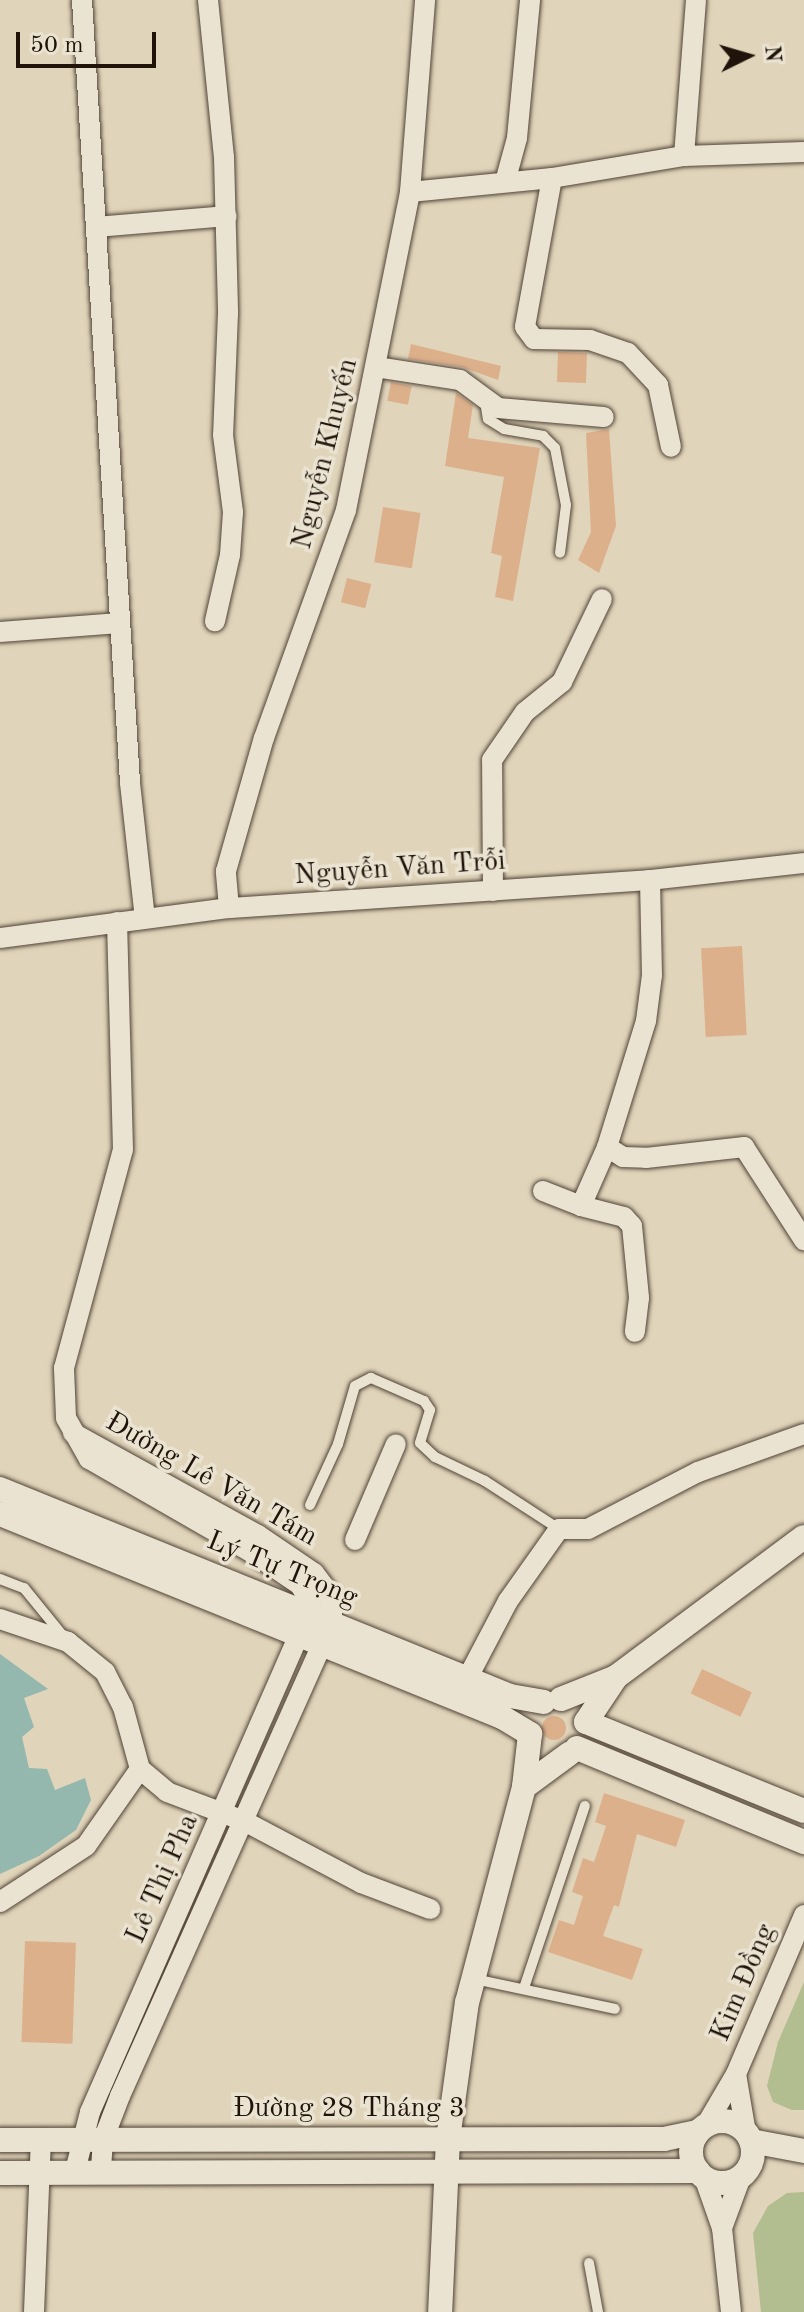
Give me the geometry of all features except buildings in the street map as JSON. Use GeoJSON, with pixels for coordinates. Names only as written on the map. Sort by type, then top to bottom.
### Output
{"type":"FeatureCollection","features":[{"type":"Feature","properties":{"kind":"street"},"geometry":{"type":"LineString","coordinates":[[82,0],[120,623],[145,918]]}},
{"type":"Feature","properties":{"kind":"street"},"geometry":{"type":"LineString","coordinates":[[208,0],[227,216],[223,435],[233,512],[230,555],[215,621]]}},
{"type":"Feature","properties":{"kind":"street","name":"Nguyễn Khuyến"},"geometry":{"type":"LineString","coordinates":[[229,908],[226,871],[264,738],[346,510],[410,192],[425,0]]}},
{"type":"Feature","properties":{"kind":"street"},"geometry":{"type":"LineString","coordinates":[[505,182],[517,138],[530,0]]}},
{"type":"Feature","properties":{"kind":"street"},"geometry":{"type":"LineString","coordinates":[[684,156],[696,0]]}},
{"type":"Feature","properties":{"kind":"street"},"geometry":{"type":"LineString","coordinates":[[410,192],[552,178],[684,156],[804,152]]}},
{"type":"Feature","properties":{"kind":"street"},"geometry":{"type":"LineString","coordinates":[[552,178],[525,327],[534,339],[590,340],[628,353],[658,385],[671,447]]}},
{"type":"Feature","properties":{"kind":"street"},"geometry":{"type":"LineString","coordinates":[[97,227],[227,216]]}},
{"type":"Feature","properties":{"kind":"street"},"geometry":{"type":"LineString","coordinates":[[376,367],[460,380],[498,408],[604,417]]}},
{"type":"Feature","properties":{"kind":"street"},"geometry":{"type":"LineString","coordinates":[[493,891],[492,760],[525,712],[562,682],[602,599]]}},
{"type":"Feature","properties":{"kind":"street"},"geometry":{"type":"LineString","coordinates":[[0,632],[120,623]]}},
{"type":"Feature","properties":{"kind":"street","name":"Nguyễn Văn Trỗi"},"geometry":{"type":"LineString","coordinates":[[0,938],[229,908],[650,880],[804,863]]}},
{"type":"Feature","properties":{"kind":"street"},"geometry":{"type":"LineString","coordinates":[[581,1206],[607,1147],[646,1021],[654,933],[650,880]]}},
{"type":"Feature","properties":{"kind":"street","name":"Đường Lê Văn Tám"},"geometry":{"type":"LineString","coordinates":[[117,922],[123,1150],[64,1368],[66,1418],[73,1433],[187,1493],[314,1573],[330,1594],[317,1629]]}},
{"type":"Feature","properties":{"kind":"street"},"geometry":{"type":"LineString","coordinates":[[607,1147],[623,1157],[646,1158],[744,1147],[804,1240]]}},
{"type":"Feature","properties":{"kind":"street"},"geometry":{"type":"LineString","coordinates":[[543,1191],[581,1206],[624,1217],[632,1226],[639,1298],[635,1332]]}},
{"type":"Feature","properties":{"kind":"street"},"geometry":{"type":"LineString","coordinates":[[467,1679],[508,1601],[559,1529],[588,1529],[698,1472],[804,1434]]}},
{"type":"Feature","properties":{"kind":"street"},"geometry":{"type":"LineString","coordinates":[[355,1540],[396,1444]]}},
{"type":"Feature","properties":{"kind":"street","name":"Lý Tự Trọng"},"geometry":{"type":"LineString","coordinates":[[0,1489],[317,1629],[502,1717],[530,1734]]}},
{"type":"Feature","properties":{"kind":"street","name":"Lý Tự Trọng"},"geometry":{"type":"LineString","coordinates":[[0,1514],[510,1696],[552,1701]]}},
{"type":"Feature","properties":{"kind":"street"},"geometry":{"type":"LineString","coordinates":[[440,2312],[448,2139],[472,1978],[524,1787],[531,1716],[552,1701],[616,1677],[804,1537]]}},
{"type":"Feature","properties":{"kind":"street"},"geometry":{"type":"LineString","coordinates":[[0,1619],[68,1642],[105,1672],[123,1707],[140,1769],[167,1792],[244,1821],[361,1883],[430,1909]]}},
{"type":"Feature","properties":{"kind":"street"},"geometry":{"type":"LineString","coordinates":[[101,2170],[91,2140],[244,1821],[317,1629]]}},
{"type":"Feature","properties":{"kind":"street","name":"Lê Thị Pha"},"geometry":{"type":"LineString","coordinates":[[75,2171],[91,2140],[223,1814],[317,1629]]}},
{"type":"Feature","properties":{"kind":"street"},"geometry":{"type":"LineString","coordinates":[[524,1787],[573,1751],[586,1722],[616,1677]]}},
{"type":"Feature","properties":{"kind":"street"},"geometry":{"type":"LineString","coordinates":[[552,1701],[577,1706],[586,1722],[804,1811]]}},
{"type":"Feature","properties":{"kind":"street"},"geometry":{"type":"LineString","coordinates":[[530,1734],[549,1755],[573,1751],[804,1842]]}},
{"type":"Feature","properties":{"kind":"street"},"geometry":{"type":"LineString","coordinates":[[0,1902],[86,1846],[140,1769]]}},
{"type":"Feature","properties":{"kind":"street","name":"Kim Đồng"},"geometry":{"type":"LineString","coordinates":[[702,2129],[736,2074],[804,1915]]}},
{"type":"Feature","properties":{"kind":"street","name":"Kim Đồng"},"geometry":{"type":"LineString","coordinates":[[736,2074],[747,2153]]}},
{"type":"Feature","properties":{"kind":"street"},"geometry":{"type":"LineString","coordinates":[[731,2312],[722,2228],[692,2152],[702,2129],[727,2122],[747,2153]]}},
{"type":"Feature","properties":{"kind":"street","name":"Đường 28 Tháng 3"},"geometry":{"type":"LineString","coordinates":[[0,2140],[664,2139],[702,2129]]}},
{"type":"Feature","properties":{"kind":"street"},"geometry":{"type":"LineString","coordinates":[[34,2312],[41,2139]]}},
{"type":"Feature","properties":{"kind":"street"},"geometry":{"type":"LineString","coordinates":[[0,2173],[446,2168],[701,2174],[723,2183],[747,2153],[797,2151]]}},
{"type":"Feature","properties":{"kind":"street"},"geometry":{"type":"LineString","coordinates":[[722,2228],[747,2153]]}},
{"type":"Feature","properties":{"kind":"lane"},"geometry":{"type":"LineString","coordinates":[[485,401],[488,419],[504,429],[543,436],[555,448],[566,505],[560,553]]}},
{"type":"Feature","properties":{"kind":"lane"},"geometry":{"type":"LineString","coordinates":[[310,1505],[338,1444],[355,1386],[371,1378],[424,1401],[430,1410],[420,1443],[435,1457],[485,1481],[559,1529]]}},
{"type":"Feature","properties":{"kind":"lane"},"geometry":{"type":"LineString","coordinates":[[0,1579],[24,1588],[68,1642]]}},
{"type":"Feature","properties":{"kind":"lane"},"geometry":{"type":"LineString","coordinates":[[524,1988],[585,1806]]}},
{"type":"Feature","properties":{"kind":"lane"},"geometry":{"type":"LineString","coordinates":[[472,1978],[615,2009]]}},
{"type":"Feature","properties":{"kind":"lane"},"geometry":{"type":"LineString","coordinates":[[589,2263],[598,2312]]}},
{"type":"Feature","properties":{"kind":"green space"},"geometry":{"type":"Polygon","coordinates":[[[804,1982],[804,2110],[792,2110],[773,2102],[767,2086],[778,2042],[804,1982]]]}},
{"type":"Feature","properties":{"kind":"green space"},"geometry":{"type":"Polygon","coordinates":[[[804,2192],[804,2312],[761,2312],[753,2233],[768,2206],[787,2193],[804,2192]]]}},
{"type":"Feature","properties":{"kind":"water"},"geometry":{"type":"Polygon","coordinates":[[[0,1654],[48,1689],[24,1698],[34,1727],[22,1737],[29,1768],[47,1769],[55,1790],[85,1778],[91,1800],[76,1830],[39,1856],[0,1874],[0,1654]]]}}]}
